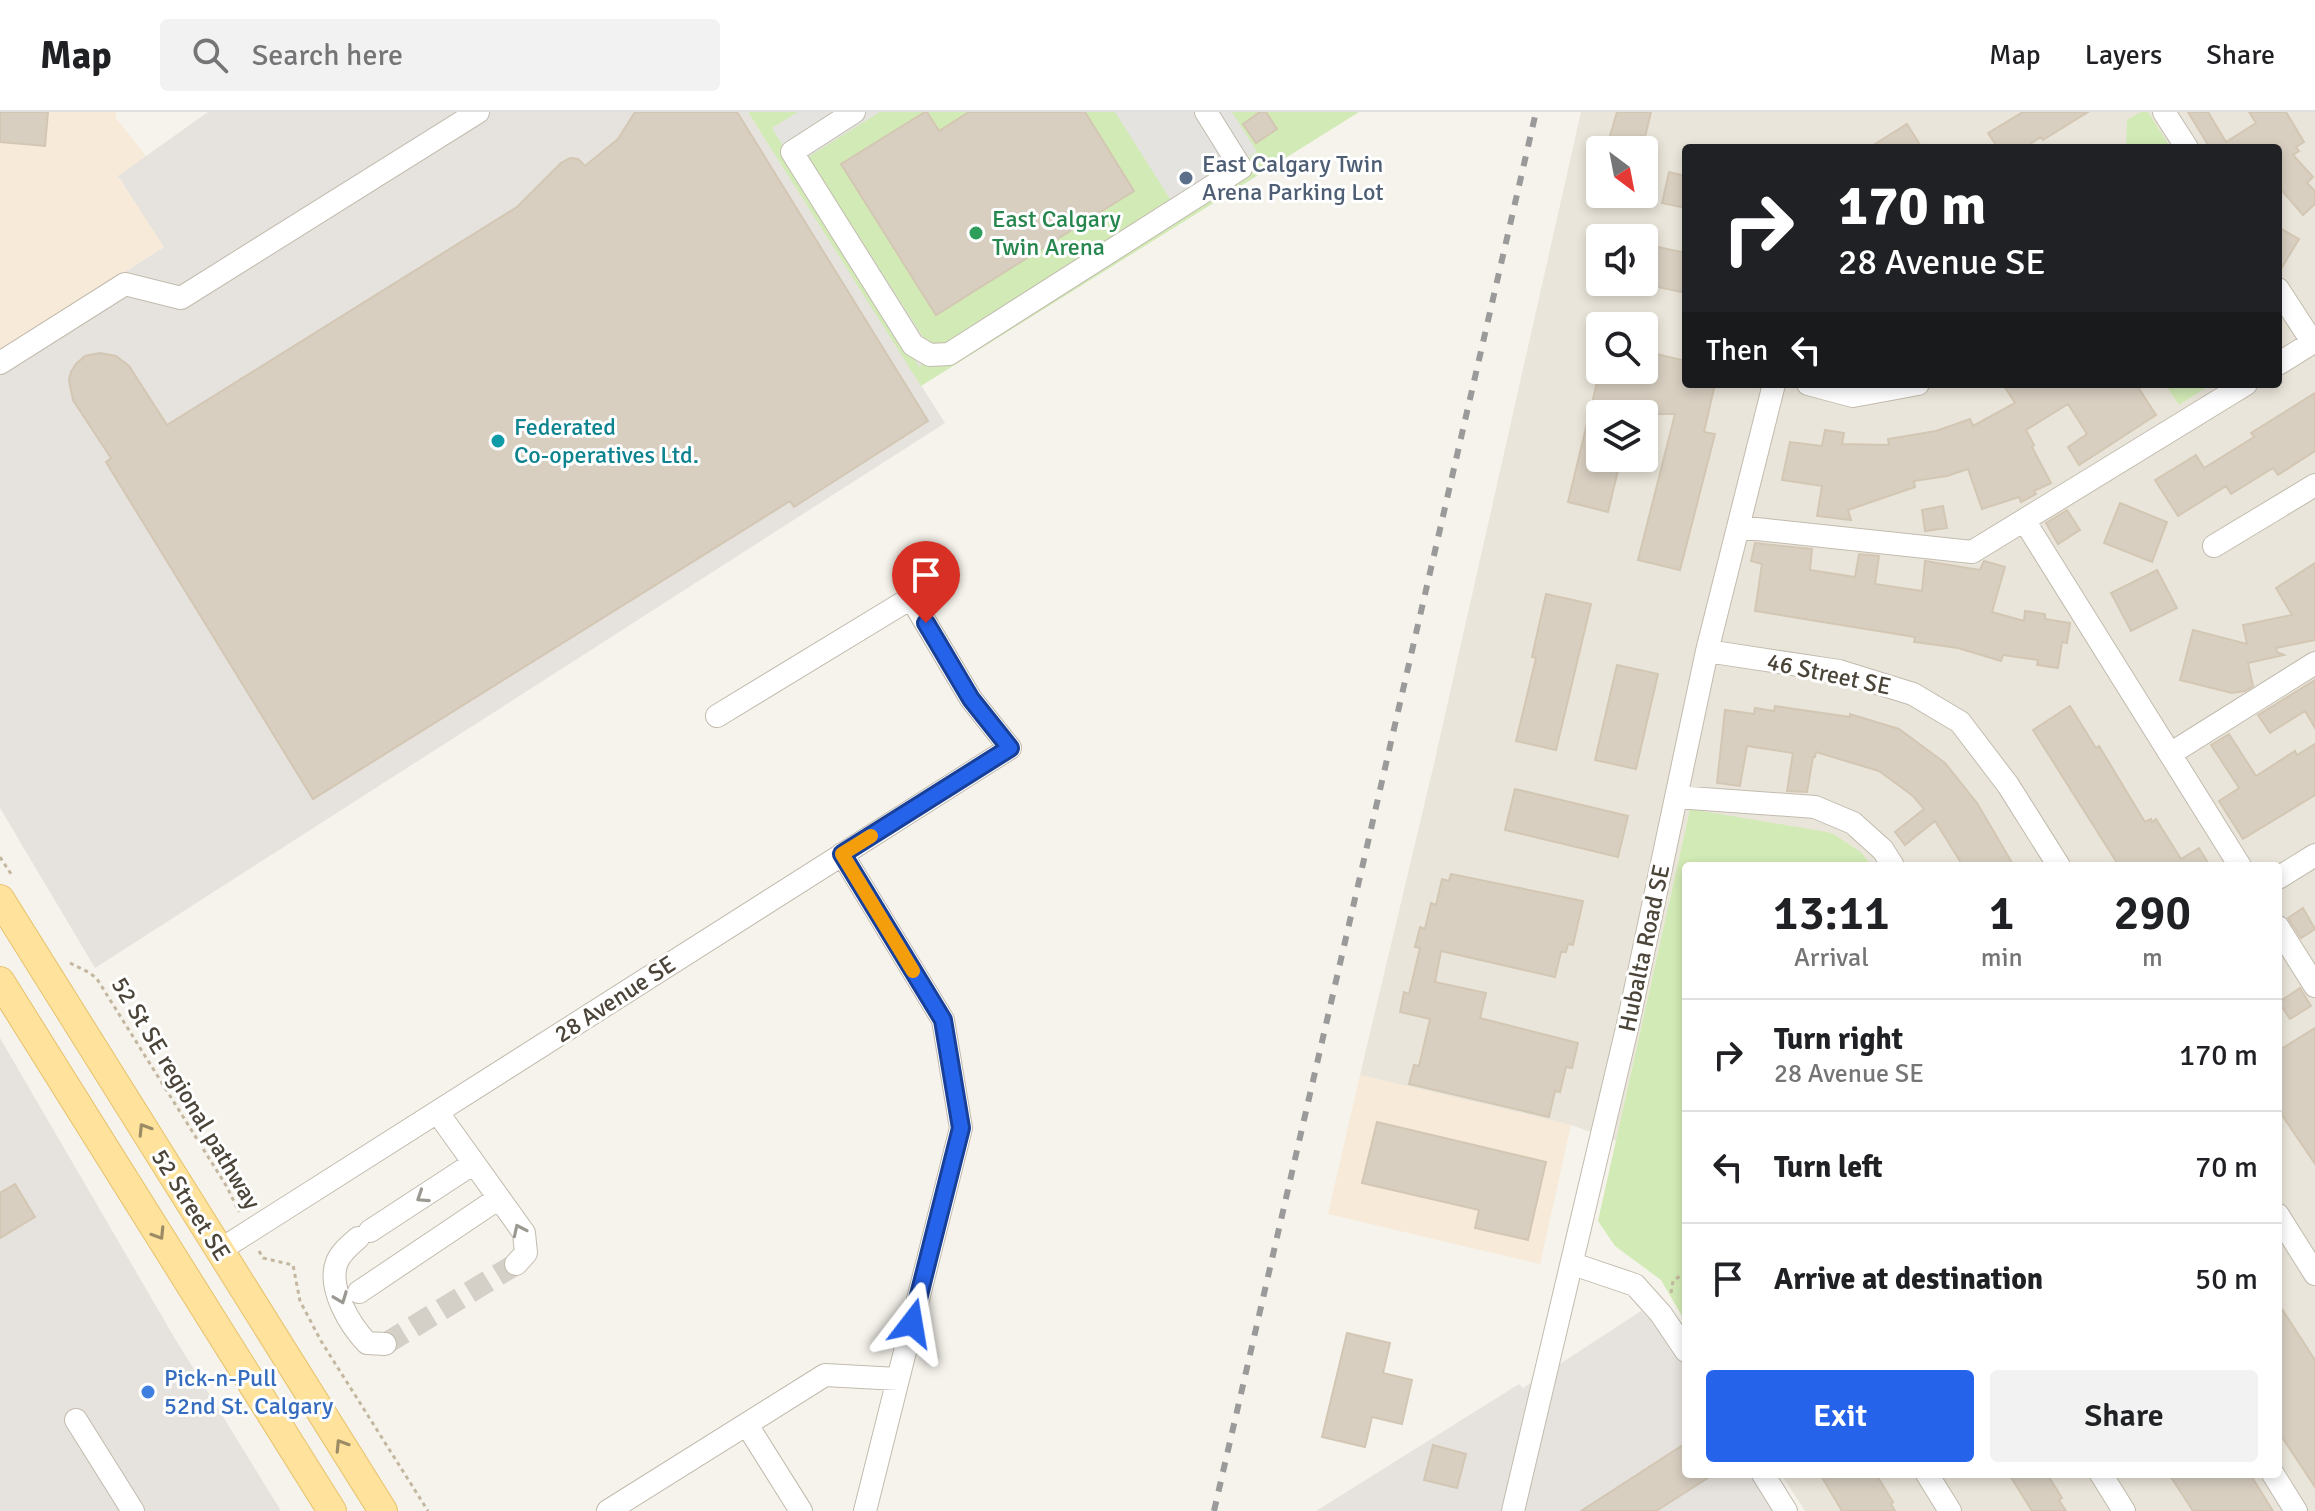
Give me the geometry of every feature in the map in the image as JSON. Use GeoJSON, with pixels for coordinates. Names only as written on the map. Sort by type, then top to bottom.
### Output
{"type":"FeatureCollection","features":[{"type":"Feature","properties":{"kind":"main road","name":"52 Street SE"},"geometry":{"type":"LineString","coordinates":[[8,890],[220,1250],[383,1511]]}},
{"type":"Feature","properties":{"kind":"main road","name":"52 Street SE"},"geometry":{"type":"LineString","coordinates":[[0,981],[332,1511]]}},
{"type":"Feature","properties":{"kind":"street"},"geometry":{"type":"LineString","coordinates":[[0,363],[125,284],[181,298],[478,112]]}},
{"type":"Feature","properties":{"kind":"street"},"geometry":{"type":"LineString","coordinates":[[854,112],[792,152],[913,345],[930,355],[949,354],[1241,168],[1206,112]]}},
{"type":"Feature","properties":{"kind":"street"},"geometry":{"type":"LineString","coordinates":[[2164,112],[2184,144]]}},
{"type":"Feature","properties":{"kind":"street"},"geometry":{"type":"LineString","coordinates":[[2282,295],[2314,342],[2282,362]]}},
{"type":"Feature","properties":{"kind":"street","name":"Hubalta Road SE"},"geometry":{"type":"LineString","coordinates":[[1513,1511],[1628,1024],[1707,651],[1773,388]]}},
{"type":"Feature","properties":{"kind":"street"},"geometry":{"type":"LineString","coordinates":[[1823,388],[1853,396],[1896,388]]}},
{"type":"Feature","properties":{"kind":"street"},"geometry":{"type":"LineString","coordinates":[[1738,527],[1972,552],[2239,388]]}},
{"type":"Feature","properties":{"kind":"street"},"geometry":{"type":"LineString","coordinates":[[2214,546],[2315,485]]}},
{"type":"Feature","properties":{"kind":"street"},"geometry":{"type":"LineString","coordinates":[[2024,520],[2238,862]]}},
{"type":"Feature","properties":{"kind":"street","name":"28 Avenue SE"},"geometry":{"type":"LineString","coordinates":[[220,1250],[1010,748],[971,699],[911,598],[717,716]]}},
{"type":"Feature","properties":{"kind":"street","name":"46 Street SE"},"geometry":{"type":"LineString","coordinates":[[1707,651],[1839,671],[1913,694],[1960,722],[2008,785],[2056,862]]}},
{"type":"Feature","properties":{"kind":"street"},"geometry":{"type":"LineString","coordinates":[[2170,754],[2315,663]]}},
{"type":"Feature","properties":{"kind":"street"},"geometry":{"type":"LineString","coordinates":[[1676,797],[1815,807],[1853,823],[1883,850],[1890,862]]}},
{"type":"Feature","properties":{"kind":"street"},"geometry":{"type":"LineString","coordinates":[[842,854],[943,1020],[961,1128],[865,1511]]}},
{"type":"Feature","properties":{"kind":"street"},"geometry":{"type":"LineString","coordinates":[[2282,876],[2315,855]]}},
{"type":"Feature","properties":{"kind":"street"},"geometry":{"type":"LineString","coordinates":[[2282,933],[2315,986]]}},
{"type":"Feature","properties":{"kind":"street"},"geometry":{"type":"LineString","coordinates":[[438,1113],[524,1233],[526,1253],[516,1264]]}},
{"type":"Feature","properties":{"kind":"street"},"geometry":{"type":"LineString","coordinates":[[385,1344],[367,1343],[358,1333],[339,1296],[335,1277],[337,1261],[347,1247],[474,1163]]}},
{"type":"Feature","properties":{"kind":"street"},"geometry":{"type":"LineString","coordinates":[[359,1292],[499,1198]]}},
{"type":"Feature","properties":{"kind":"street"},"geometry":{"type":"LineString","coordinates":[[2282,1221],[2315,1274]]}},
{"type":"Feature","properties":{"kind":"street"},"geometry":{"type":"LineString","coordinates":[[1573,1264],[1635,1285],[1661,1314],[1682,1345]]}},
{"type":"Feature","properties":{"kind":"street"},"geometry":{"type":"LineString","coordinates":[[608,1511],[825,1375],[898,1379]]}},
{"type":"Feature","properties":{"kind":"street"},"geometry":{"type":"LineString","coordinates":[[76,1420],[133,1511]]}},
{"type":"Feature","properties":{"kind":"street"},"geometry":{"type":"LineString","coordinates":[[747,1425],[801,1511]]}},
{"type":"Feature","properties":{"kind":"street"},"geometry":{"type":"LineString","coordinates":[[1765,1478],[1786,1511]]}},
{"type":"Feature","properties":{"kind":"street"},"geometry":{"type":"LineString","coordinates":[[1929,1478],[1950,1511]]}},
{"type":"Feature","properties":{"kind":"street"},"geometry":{"type":"LineString","coordinates":[[2103,1478],[2124,1511]]}},
{"type":"Feature","properties":{"kind":"street"},"geometry":{"type":"LineString","coordinates":[[2275,1478],[2296,1511]]}},
{"type":"Feature","properties":{"kind":"path"},"geometry":{"type":"LineString","coordinates":[[0,857],[8,890]]}},
{"type":"Feature","properties":{"kind":"path","name":"52 St SE regional pathway"},"geometry":{"type":"LineString","coordinates":[[66,961],[97,979],[227,1187],[248,1234],[263,1258],[293,1265],[300,1301],[307,1314],[428,1511]]}},
{"type":"Feature","properties":{"kind":"path"},"geometry":{"type":"LineString","coordinates":[[1661,1314],[1669,1306],[1673,1281],[1682,1275]]}},
{"type":"Feature","properties":{"kind":"shaded area"},"geometry":{"type":"Polygon","coordinates":[[[0,112],[116,112],[116,118],[146,156],[118,177],[165,246],[0,352],[0,112]]]}},
{"type":"Feature","properties":{"kind":"shaded area"},"geometry":{"type":"Polygon","coordinates":[[[208,112],[748,112],[945,423],[95,968],[0,808],[0,352],[164,247],[118,176],[208,112]]]}},
{"type":"Feature","properties":{"kind":"shaded area"},"geometry":{"type":"Polygon","coordinates":[[[798,112],[880,112],[808,157],[928,345],[920,368],[772,128],[798,112]]]}},
{"type":"Feature","properties":{"kind":"shaded area","name":"East Calgary Twin Arena Parking Lot"},"geometry":{"type":"Polygon","coordinates":[[[1115,112],[1232,112],[1257,152],[1174,205],[1115,112]]]}},
{"type":"Feature","properties":{"kind":"shaded area"},"geometry":{"type":"Polygon","coordinates":[[[1581,112],[2315,112],[2315,1511],[1805,1511],[1784,1478],[2282,1478],[2282,862],[1868,862],[1862,853],[1690,809],[1616,1141],[1571,1125],[1360,1075],[1433,768],[1581,112]]]}},
{"type":"Feature","properties":{"kind":"shaded area"},"geometry":{"type":"Polygon","coordinates":[[[0,1038],[174,1337],[281,1511],[0,1511],[0,1038]]]}},
{"type":"Feature","properties":{"kind":"shaded area"},"geometry":{"type":"Polygon","coordinates":[[[1360,1075],[1571,1125],[1540,1264],[1328,1214],[1360,1075]]]}},
{"type":"Feature","properties":{"kind":"shaded area"},"geometry":{"type":"Polygon","coordinates":[[[1641,1311],[1682,1350],[1682,1478],[1757,1478],[1776,1511],[1316,1511],[1519,1384],[1523,1388],[1641,1311]]]}},
{"type":"Feature","properties":{"kind":"green space"},"geometry":{"type":"Polygon","coordinates":[[[748,112],[1359,112],[921,386],[748,112]]]}},
{"type":"Feature","properties":{"kind":"green space"},"geometry":{"type":"Polygon","coordinates":[[[2141,112],[2148,112],[2168,144],[2126,144],[2127,120],[2141,112]]]}},
{"type":"Feature","properties":{"kind":"green space"},"geometry":{"type":"Polygon","coordinates":[[[2168,388],[2206,388],[2179,405],[2168,388]]]}},
{"type":"Feature","properties":{"kind":"green space"},"geometry":{"type":"Polygon","coordinates":[[[1690,809],[1832,833],[1862,853],[1868,862],[1682,862],[1682,1316],[1661,1280],[1615,1246],[1598,1221],[1690,809]]]}},
{"type":"Feature","properties":{"kind":"building"},"geometry":{"type":"Polygon","coordinates":[[[0,112],[48,112],[45,146],[0,142],[0,112]]]}},
{"type":"Feature","properties":{"kind":"building","name":"Federated Co-operatives Ltd."},"geometry":{"type":"Polygon","coordinates":[[[635,112],[737,112],[928,421],[794,507],[790,501],[313,799],[106,462],[111,458],[73,400],[69,380],[71,372],[85,356],[100,353],[116,356],[129,366],[167,425],[517,207],[561,163],[570,158],[578,159],[585,166],[618,139],[635,112]]]}},
{"type":"Feature","properties":{"kind":"building","name":"East Calgary Twin Arena"},"geometry":{"type":"Polygon","coordinates":[[[925,112],[939,131],[969,112],[1085,112],[1134,191],[936,315],[841,164],[925,112]]]}},
{"type":"Feature","properties":{"kind":"building"},"geometry":{"type":"Polygon","coordinates":[[[1260,112],[1266,112],[1277,129],[1256,143],[1243,124],[1260,112]]]}},
{"type":"Feature","properties":{"kind":"building"},"geometry":{"type":"Polygon","coordinates":[[[1617,112],[1651,112],[1645,136],[1610,136],[1617,112]]]}},
{"type":"Feature","properties":{"kind":"building"},"geometry":{"type":"Polygon","coordinates":[[[2023,112],[2088,112],[2043,140],[2041,137],[2030,144],[1995,144],[1988,133],[2023,112]]]}},
{"type":"Feature","properties":{"kind":"building"},"geometry":{"type":"Polygon","coordinates":[[[2188,112],[2208,112],[2226,142],[2256,123],[2249,112],[2286,112],[2304,142],[2296,147],[2299,151],[2293,155],[2313,177],[2307,183],[2315,191],[2315,204],[2303,215],[2282,191],[2282,144],[2208,144],[2188,112]]]}},
{"type":"Feature","properties":{"kind":"building"},"geometry":{"type":"Polygon","coordinates":[[[1907,124],[1920,144],[1875,144],[1907,124]]]}},
{"type":"Feature","properties":{"kind":"building"},"geometry":{"type":"Polygon","coordinates":[[[1669,172],[1682,175],[1682,207],[1662,203],[1669,172]]]}},
{"type":"Feature","properties":{"kind":"building"},"geometry":{"type":"Polygon","coordinates":[[[2282,229],[2299,239],[2282,267],[2282,229]]]}},
{"type":"Feature","properties":{"kind":"building"},"geometry":{"type":"Polygon","coordinates":[[[1658,247],[1682,252],[1682,292],[1658,287],[1658,247]]]}},
{"type":"Feature","properties":{"kind":"building"},"geometry":{"type":"Polygon","coordinates":[[[1658,354],[1682,360],[1682,388],[1714,388],[1704,432],[1715,434],[1680,570],[1638,560],[1675,414],[1658,414],[1658,400],[1593,400],[1597,384],[1658,384],[1658,354]]]}},
{"type":"Feature","properties":{"kind":"building"},"geometry":{"type":"Polygon","coordinates":[[[2006,388],[2139,388],[2156,415],[2079,465],[2068,447],[2087,434],[2068,404],[2026,430],[2051,483],[2021,502],[2019,497],[1982,509],[1968,469],[1914,481],[1915,487],[1848,510],[1851,520],[1817,516],[1822,486],[1782,480],[1790,442],[1822,446],[1825,430],[1844,433],[1842,444],[1889,445],[1888,439],[1936,431],[1970,419],[1973,426],[2015,403],[2006,388]]]}},
{"type":"Feature","properties":{"kind":"building"},"geometry":{"type":"Polygon","coordinates":[[[2315,393],[2315,451],[2278,475],[2273,468],[2231,494],[2226,486],[2178,516],[2155,480],[2196,455],[2204,468],[2254,437],[2251,433],[2315,393]]]}},
{"type":"Feature","properties":{"kind":"building"},"geometry":{"type":"Polygon","coordinates":[[[1586,428],[1586,472],[1618,472],[1608,512],[1568,502],[1586,428]]]}},
{"type":"Feature","properties":{"kind":"building"},"geometry":{"type":"Polygon","coordinates":[[[2120,503],[2167,522],[2152,562],[2104,543],[2120,503]]]}},
{"type":"Feature","properties":{"kind":"building"},"geometry":{"type":"Polygon","coordinates":[[[1943,506],[1947,528],[1925,531],[1922,510],[1943,506]]]}},
{"type":"Feature","properties":{"kind":"building"},"geometry":{"type":"Polygon","coordinates":[[[2067,510],[2080,530],[2058,544],[2046,523],[2067,510]]]}},
{"type":"Feature","properties":{"kind":"building"},"geometry":{"type":"Polygon","coordinates":[[[1755,543],[1812,549],[1810,570],[1855,577],[1859,554],[1879,556],[1875,584],[1922,591],[1925,561],[1980,570],[1984,561],[2005,567],[1992,612],[2024,621],[2025,611],[2045,614],[2045,619],[2070,623],[2067,643],[2062,642],[2058,668],[2037,665],[2038,660],[2003,655],[2001,661],[1958,648],[1914,642],[1915,637],[1755,611],[1762,564],[1751,561],[1755,543]]]}},
{"type":"Feature","properties":{"kind":"building"},"geometry":{"type":"Polygon","coordinates":[[[2315,563],[2315,640],[2276,648],[2284,655],[2248,663],[2253,686],[2245,691],[2232,693],[2180,680],[2193,630],[2247,644],[2243,625],[2292,615],[2276,588],[2315,563]]]}},
{"type":"Feature","properties":{"kind":"building"},"geometry":{"type":"Polygon","coordinates":[[[2157,570],[2177,608],[2131,631],[2111,593],[2157,570]]]}},
{"type":"Feature","properties":{"kind":"building"},"geometry":{"type":"Polygon","coordinates":[[[1546,594],[1591,604],[1556,750],[1516,741],[1536,658],[1532,657],[1546,594]]]}},
{"type":"Feature","properties":{"kind":"building"},"geometry":{"type":"Polygon","coordinates":[[[1617,665],[1658,674],[1636,769],[1595,760],[1617,665]]]}},
{"type":"Feature","properties":{"kind":"building"},"geometry":{"type":"Polygon","coordinates":[[[2315,680],[2315,728],[2305,711],[2270,733],[2258,715],[2315,680]]]}},
{"type":"Feature","properties":{"kind":"building"},"geometry":{"type":"Polygon","coordinates":[[[1775,706],[1850,717],[1850,714],[1899,729],[1945,763],[1977,803],[2012,862],[1961,862],[1935,821],[1905,845],[1895,832],[1924,809],[1913,796],[1879,771],[1816,752],[1807,792],[1787,791],[1793,753],[1747,746],[1740,786],[1717,783],[1725,710],[1754,714],[1755,708],[1774,711],[1775,706]]]}},
{"type":"Feature","properties":{"kind":"building"},"geometry":{"type":"Polygon","coordinates":[[[2070,706],[2096,748],[2099,746],[2145,822],[2156,819],[2181,859],[2199,848],[2208,862],[2116,862],[2033,730],[2070,706]]]}},
{"type":"Feature","properties":{"kind":"building"},"geometry":{"type":"Polygon","coordinates":[[[2229,734],[2256,776],[2295,751],[2297,755],[2315,744],[2315,795],[2243,839],[2219,801],[2239,788],[2211,745],[2229,734]]]}},
{"type":"Feature","properties":{"kind":"building"},"geometry":{"type":"Polygon","coordinates":[[[1515,789],[1628,816],[1618,857],[1505,830],[1515,789]]]}},
{"type":"Feature","properties":{"kind":"building"},"geometry":{"type":"Polygon","coordinates":[[[1451,874],[1583,901],[1573,945],[1568,944],[1566,952],[1561,952],[1555,977],[1441,951],[1435,982],[1486,993],[1480,1018],[1578,1043],[1572,1068],[1566,1067],[1560,1092],[1555,1091],[1549,1117],[1409,1084],[1414,1065],[1419,1066],[1430,1019],[1400,1012],[1404,992],[1409,994],[1420,948],[1415,947],[1420,927],[1425,929],[1431,903],[1436,905],[1442,879],[1449,881],[1451,874]]]}},
{"type":"Feature","properties":{"kind":"building"},"geometry":{"type":"Polygon","coordinates":[[[2303,908],[2315,929],[2301,938],[2288,918],[2303,908]]]}},
{"type":"Feature","properties":{"kind":"building"},"geometry":{"type":"Polygon","coordinates":[[[2300,988],[2311,1006],[2290,1019],[2282,1007],[2282,1000],[2300,988]]]}},
{"type":"Feature","properties":{"kind":"building"},"geometry":{"type":"Polygon","coordinates":[[[2315,1028],[2315,1164],[2282,1115],[2282,1049],[2315,1028]]]}},
{"type":"Feature","properties":{"kind":"building"},"geometry":{"type":"Polygon","coordinates":[[[1377,1122],[1546,1162],[1528,1240],[1475,1228],[1479,1210],[1362,1183],[1377,1122]]]}},
{"type":"Feature","properties":{"kind":"building"},"geometry":{"type":"Polygon","coordinates":[[[15,1184],[35,1217],[0,1238],[0,1193],[15,1184]]]}},
{"type":"Feature","properties":{"kind":"building"},"geometry":{"type":"Polygon","coordinates":[[[2282,1309],[2315,1360],[2315,1487],[2282,1437],[2282,1309]]]}},
{"type":"Feature","properties":{"kind":"building"},"geometry":{"type":"Polygon","coordinates":[[[1347,1333],[1390,1343],[1383,1373],[1412,1380],[1402,1424],[1372,1417],[1365,1447],[1322,1437],[1347,1333]]]}},
{"type":"Feature","properties":{"kind":"building"},"geometry":{"type":"Polygon","coordinates":[[[1433,1445],[1466,1454],[1457,1488],[1424,1480],[1433,1445]]]}},
{"type":"Feature","properties":{"kind":"building"},"geometry":{"type":"Polygon","coordinates":[[[1682,1446],[1682,1478],[1708,1478],[1656,1511],[1581,1511],[1682,1446]]]}},
{"type":"Feature","properties":{"kind":"building"},"geometry":{"type":"Polygon","coordinates":[[[1822,1478],[1878,1478],[1895,1511],[1842,1511],[1822,1478]]]}},
{"type":"Feature","properties":{"kind":"building"},"geometry":{"type":"Polygon","coordinates":[[[2011,1478],[2050,1478],[2066,1511],[2032,1511],[2011,1478]]]}},
{"type":"Feature","properties":{"kind":"building"},"geometry":{"type":"Polygon","coordinates":[[[2172,1478],[2252,1478],[2273,1511],[2193,1511],[2172,1478]]]}},
{"type":"Feature","properties":{"kind":"tunnel"},"geometry":{"type":"LineString","coordinates":[[385,1344],[516,1264]]}},
{"type":"Feature","properties":{"kind":"railway"},"geometry":{"type":"LineString","coordinates":[[1214,1511],[1536,112]]}},
{"type":"Feature","properties":{"kind":"slow traffic"},"geometry":{"type":"LineString","coordinates":[[871,836],[842,854],[913,971]]}},
{"type":"Feature","properties":{"kind":"place","name":"East Calgary Twin Arena Parking Lot"},"geometry":{"type":"Point","coordinates":[1186,178]}},
{"type":"Feature","properties":{"kind":"place","name":"East Calgary Twin Arena"},"geometry":{"type":"Point","coordinates":[976,233]}},
{"type":"Feature","properties":{"kind":"place","name":"Federated Co-operatives Ltd."},"geometry":{"type":"Point","coordinates":[498,441]}},
{"type":"Feature","properties":{"kind":"place","name":"Pick-n-Pull 52nd St. Calgary"},"geometry":{"type":"Point","coordinates":[148,1392]}},
{"type":"Feature","properties":{"kind":"route"},"geometry":{"type":"LineString","coordinates":[[912,1323],[961,1128],[943,1020],[842,854],[1010,748],[971,699],[926,623]]}}]}
